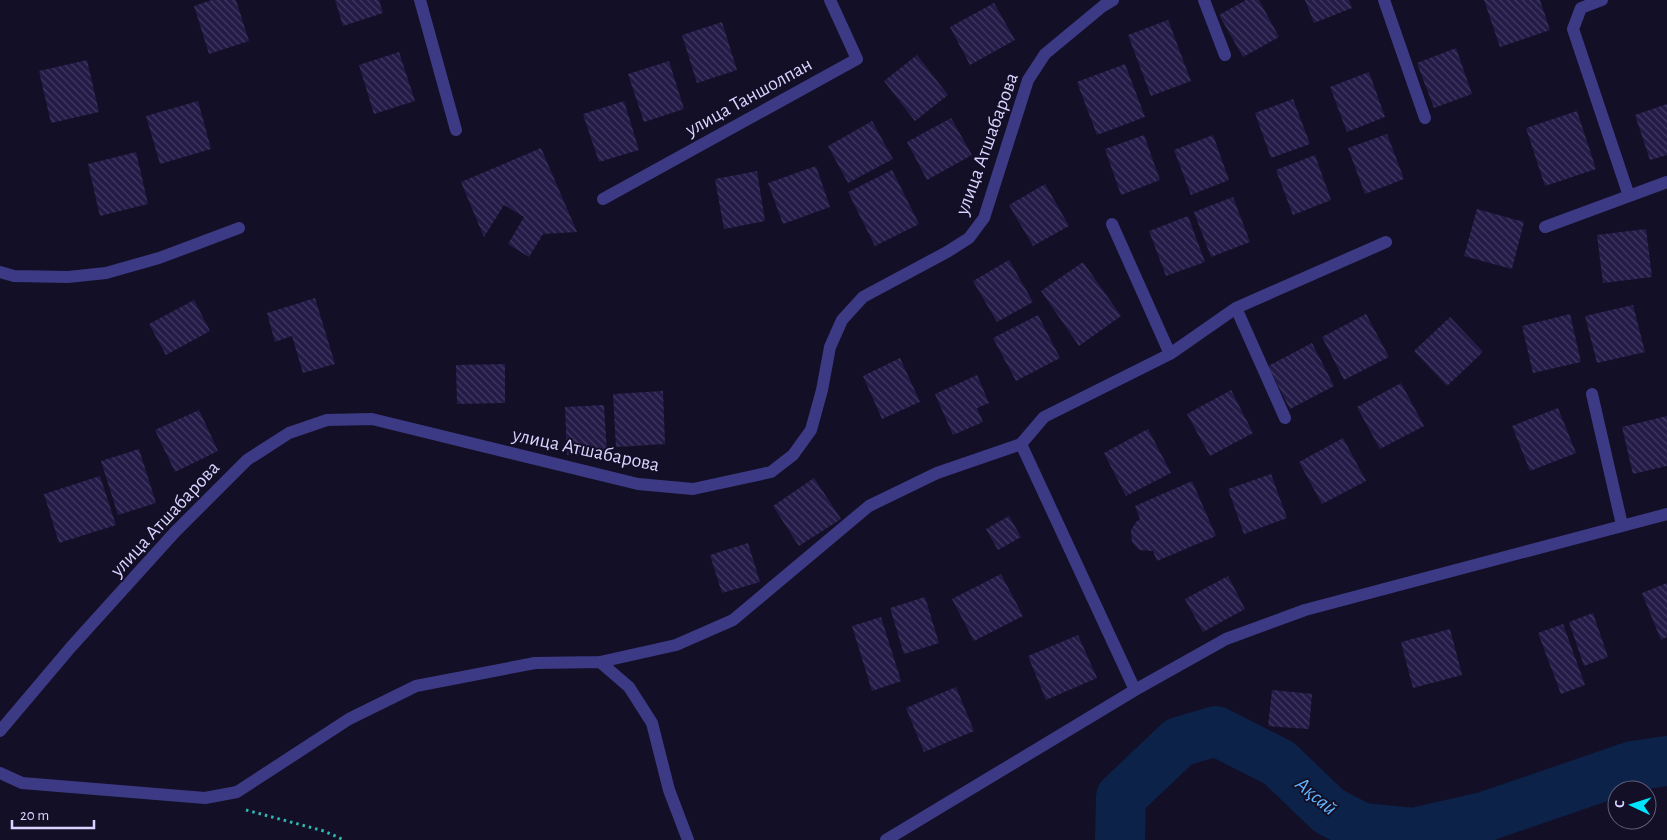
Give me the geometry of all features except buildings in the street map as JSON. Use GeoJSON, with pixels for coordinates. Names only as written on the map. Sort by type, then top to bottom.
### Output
{"type":"FeatureCollection","features":[{"type":"Feature","properties":{"kind":"street"},"geometry":{"type":"LineString","coordinates":[[420,0],[456,130]]}},
{"type":"Feature","properties":{"kind":"street","name":"улица Таншолпан"},"geometry":{"type":"LineString","coordinates":[[603,199],[857,59],[830,0]]}},
{"type":"Feature","properties":{"kind":"street","name":"улица Атшабарова"},"geometry":{"type":"LineString","coordinates":[[0,731],[71,647],[169,539],[247,460],[289,433],[327,420],[372,419],[638,484],[693,488],[771,472],[793,455],[811,430],[830,347],[842,320],[863,297],[947,252],[969,238],[984,218],[1028,80],[1045,54],[1103,6],[1113,0]]}},
{"type":"Feature","properties":{"kind":"street"},"geometry":{"type":"LineString","coordinates":[[1204,0],[1225,55]]}},
{"type":"Feature","properties":{"kind":"street"},"geometry":{"type":"LineString","coordinates":[[1384,0],[1425,118]]}},
{"type":"Feature","properties":{"kind":"street"},"geometry":{"type":"LineString","coordinates":[[1602,0],[1582,8],[1573,29],[1629,196]]}},
{"type":"Feature","properties":{"kind":"street"},"geometry":{"type":"LineString","coordinates":[[1545,226],[1667,182]]}},
{"type":"Feature","properties":{"kind":"street"},"geometry":{"type":"LineString","coordinates":[[1112,224],[1170,354]]}},
{"type":"Feature","properties":{"kind":"street"},"geometry":{"type":"LineString","coordinates":[[0,272],[14,276],[68,278],[106,273],[159,258],[239,228]]}},
{"type":"Feature","properties":{"kind":"street"},"geometry":{"type":"LineString","coordinates":[[0,773],[22,783],[205,798],[237,792],[349,719],[416,686],[535,663],[600,662],[676,645],[733,620],[869,506],[937,473],[1021,444],[1044,417],[1170,354],[1236,308],[1386,242]]}},
{"type":"Feature","properties":{"kind":"street"},"geometry":{"type":"LineString","coordinates":[[1236,308],[1285,418]]}},
{"type":"Feature","properties":{"kind":"street"},"geometry":{"type":"LineString","coordinates":[[1592,394],[1622,525]]}},
{"type":"Feature","properties":{"kind":"street"},"geometry":{"type":"LineString","coordinates":[[1021,444],[1135,690]]}},
{"type":"Feature","properties":{"kind":"street"},"geometry":{"type":"LineString","coordinates":[[886,840],[1135,690],[1226,639],[1305,610],[1667,514]]}},
{"type":"Feature","properties":{"kind":"street"},"geometry":{"type":"LineString","coordinates":[[600,662],[629,687],[652,723],[668,790],[688,840]]}},
{"type":"Feature","properties":{"kind":"path"},"geometry":{"type":"LineString","coordinates":[[242,808],[324,831],[344,840]]}},
{"type":"Feature","properties":{"kind":"waterway","name":"Ақсай"},"geometry":{"type":"LineString","coordinates":[[1120,840],[1121,797],[1179,742],[1216,731],[1279,763],[1329,811],[1362,828],[1413,833],[1487,816],[1633,766],[1667,761]]}}]}
